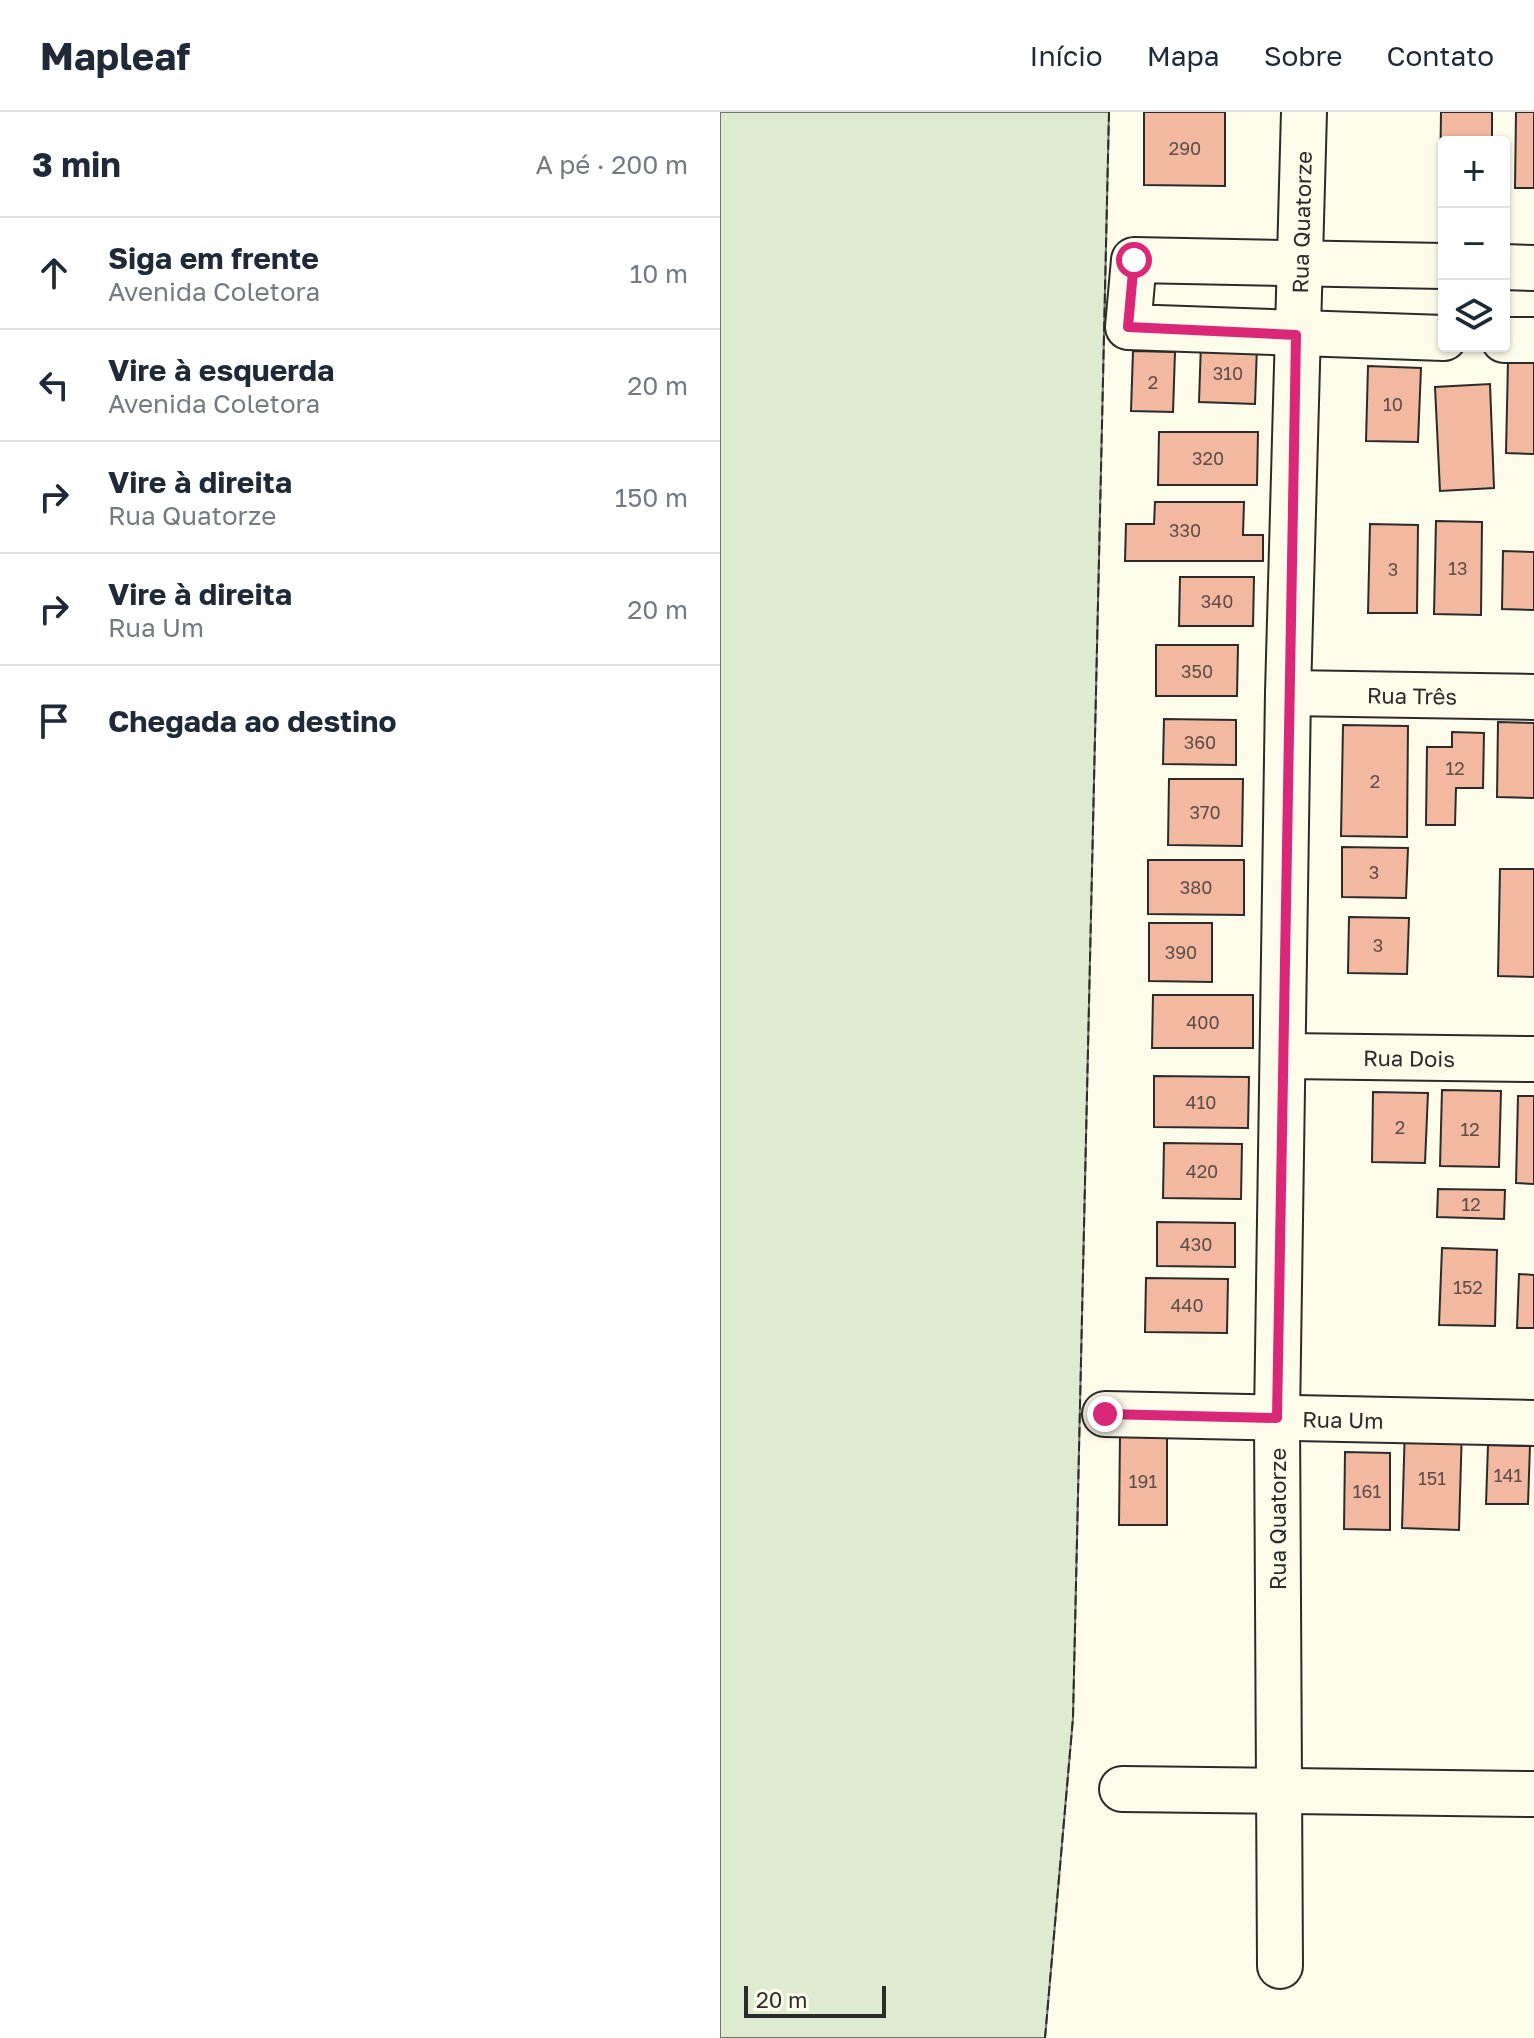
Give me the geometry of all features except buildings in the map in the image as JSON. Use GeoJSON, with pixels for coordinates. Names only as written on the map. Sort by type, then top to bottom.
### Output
{"type":"FeatureCollection","features":[{"type":"Feature","properties":{"kind":"street","name":"Rua Quatorze"},"geometry":{"type":"LineString","coordinates":[[1280,1966],[1277,1418],[1285,1056],[1288,693],[1304,112]]}},
{"type":"Feature","properties":{"kind":"street"},"geometry":{"type":"LineString","coordinates":[[1438,266],[1134,260],[1128,327],[1438,338]]}},
{"type":"Feature","properties":{"kind":"street"},"geometry":{"type":"LineString","coordinates":[[1510,267],[1534,268]]}},
{"type":"Feature","properties":{"kind":"street"},"geometry":{"type":"LineString","coordinates":[[1510,340],[1534,340]]}},
{"type":"Feature","properties":{"kind":"street","name":"Rua Três"},"geometry":{"type":"LineString","coordinates":[[1288,693],[1534,697]]}},
{"type":"Feature","properties":{"kind":"street","name":"Rua Dois"},"geometry":{"type":"LineString","coordinates":[[1285,1056],[1534,1059]]}},
{"type":"Feature","properties":{"kind":"street","name":"Rua Um"},"geometry":{"type":"LineString","coordinates":[[1105,1414],[1534,1423]]}},
{"type":"Feature","properties":{"kind":"street"},"geometry":{"type":"LineString","coordinates":[[1122,1789],[1534,1794]]}},
{"type":"Feature","properties":{"kind":"green space"},"geometry":{"type":"Polygon","coordinates":[[[720,112],[1109,112],[1073,1718],[1045,2038],[720,2038],[720,112]]]}},
{"type":"Feature","properties":{"kind":"fence"},"geometry":{"type":"LineString","coordinates":[[1045,2038],[1073,1718],[1109,112]]}},
{"type":"Feature","properties":{"kind":"route"},"geometry":{"type":"LineString","coordinates":[[1105,1414],[1277,1418],[1296,335],[1128,327],[1134,260]]}}]}
